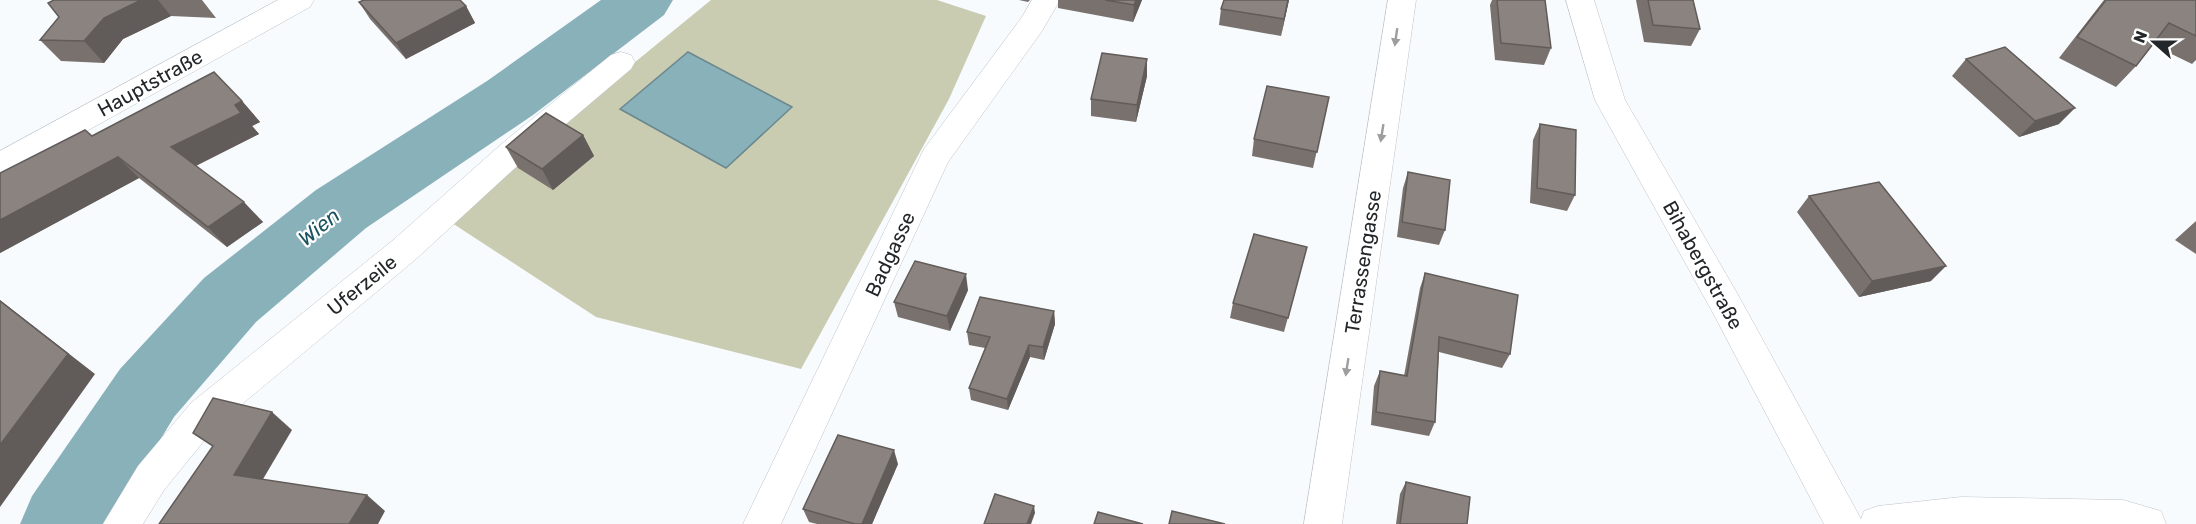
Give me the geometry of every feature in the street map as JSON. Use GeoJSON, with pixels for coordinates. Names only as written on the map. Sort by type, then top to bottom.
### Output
{"type":"FeatureCollection","features":[{"type":"Feature","properties":{"kind":"street","name":"Hauptstraße"},"geometry":{"type":"LineString","coordinates":[[0,165],[300,0]]}},
{"type":"Feature","properties":{"kind":"street","name":"Badgasse"},"geometry":{"type":"LineString","coordinates":[[762,524],[935,157],[1032,24],[1046,0]]}},
{"type":"Feature","properties":{"kind":"street","name":"Terrassengasse"},"geometry":{"type":"LineString","coordinates":[[1323,524],[1402,0]]}},
{"type":"Feature","properties":{"kind":"street","name":"Bihabergstraße"},"geometry":{"type":"LineString","coordinates":[[1580,0],[1610,100],[1725,303],[1844,524]]}},
{"type":"Feature","properties":{"kind":"street","name":"Uferzeile"},"geometry":{"type":"LineString","coordinates":[[122,524],[151,478],[204,414],[404,250],[516,149],[621,62]]}},
{"type":"Feature","properties":{"kind":"street"},"geometry":{"type":"LineString","coordinates":[[1878,524],[1960,515],[2122,518],[2146,524]]}},
{"type":"Feature","properties":{"kind":"green space"},"geometry":{"type":"Polygon","coordinates":[[[711,0],[937,0],[986,16],[949,99],[801,369],[596,317],[452,223],[509,165],[711,0]]]}},
{"type":"Feature","properties":{"kind":"water"},"geometry":{"type":"Polygon","coordinates":[[[688,52],[792,107],[726,168],[620,109],[688,52]]]}},
{"type":"Feature","properties":{"kind":"building"},"geometry":{"type":"Polygon","coordinates":[[[54,0],[141,0],[104,18],[84,41],[40,40],[59,17],[48,3],[54,0]]]}},
{"type":"Feature","properties":{"kind":"building"},"geometry":{"type":"Polygon","coordinates":[[[364,0],[460,0],[466,6],[396,43],[359,2],[364,0]]]}},
{"type":"Feature","properties":{"kind":"building"},"geometry":{"type":"Polygon","coordinates":[[[1105,0],[1136,0],[1134,5],[1105,0]]]}},
{"type":"Feature","properties":{"kind":"building"},"geometry":{"type":"Polygon","coordinates":[[[1224,0],[1288,0],[1284,19],[1221,9],[1224,0]]]}},
{"type":"Feature","properties":{"kind":"building"},"geometry":{"type":"Polygon","coordinates":[[[1497,0],[1545,0],[1551,48],[1501,43],[1497,0]]]}},
{"type":"Feature","properties":{"kind":"building"},"geometry":{"type":"Polygon","coordinates":[[[1648,0],[1693,0],[1700,29],[1653,25],[1648,0]]]}},
{"type":"Feature","properties":{"kind":"building"},"geometry":{"type":"Polygon","coordinates":[[[2106,0],[2196,0],[2196,36],[2169,23],[2136,66],[2077,37],[2106,0]]]}},
{"type":"Feature","properties":{"kind":"building"},"geometry":{"type":"Polygon","coordinates":[[[2005,47],[2075,108],[2035,121],[1966,59],[2005,47]]]}},
{"type":"Feature","properties":{"kind":"building"},"geometry":{"type":"Polygon","coordinates":[[[1102,53],[1147,59],[1137,105],[1091,99],[1102,53]]]}},
{"type":"Feature","properties":{"kind":"building"},"geometry":{"type":"Polygon","coordinates":[[[214,72],[242,101],[235,105],[241,113],[171,147],[244,202],[208,227],[118,157],[0,220],[0,173],[85,130],[92,136],[214,72]]]}},
{"type":"Feature","properties":{"kind":"building"},"geometry":{"type":"Polygon","coordinates":[[[1267,86],[1329,97],[1317,152],[1254,139],[1267,86]]]}},
{"type":"Feature","properties":{"kind":"building"},"geometry":{"type":"Polygon","coordinates":[[[546,113],[583,135],[542,169],[506,147],[546,113]]]}},
{"type":"Feature","properties":{"kind":"building"},"geometry":{"type":"Polygon","coordinates":[[[1540,124],[1576,130],[1575,195],[1537,188],[1540,124]]]}},
{"type":"Feature","properties":{"kind":"building"},"geometry":{"type":"Polygon","coordinates":[[[1408,172],[1450,180],[1445,230],[1402,222],[1408,172]]]}},
{"type":"Feature","properties":{"kind":"building"},"geometry":{"type":"Polygon","coordinates":[[[1879,182],[1946,266],[1872,281],[1809,196],[1879,182]]]}},
{"type":"Feature","properties":{"kind":"building"},"geometry":{"type":"Polygon","coordinates":[[[1254,234],[1307,247],[1288,318],[1233,303],[1254,234]]]}},
{"type":"Feature","properties":{"kind":"building"},"geometry":{"type":"Polygon","coordinates":[[[915,261],[966,274],[947,316],[894,302],[915,261]]]}},
{"type":"Feature","properties":{"kind":"building"},"geometry":{"type":"Polygon","coordinates":[[[1425,273],[1518,295],[1510,354],[1439,337],[1435,422],[1376,412],[1380,371],[1407,376],[1425,273]]]}},
{"type":"Feature","properties":{"kind":"building"},"geometry":{"type":"Polygon","coordinates":[[[980,297],[1054,311],[1043,347],[1029,345],[1007,399],[969,388],[990,337],[967,332],[980,297]]]}},
{"type":"Feature","properties":{"kind":"building"},"geometry":{"type":"Polygon","coordinates":[[[0,301],[68,354],[0,445],[0,301]]]}},
{"type":"Feature","properties":{"kind":"building"},"geometry":{"type":"Polygon","coordinates":[[[213,398],[272,412],[234,475],[367,495],[349,524],[159,524],[213,446],[193,433],[213,398]]]}},
{"type":"Feature","properties":{"kind":"building"},"geometry":{"type":"Polygon","coordinates":[[[838,435],[894,450],[862,524],[803,509],[838,435]]]}},
{"type":"Feature","properties":{"kind":"building"},"geometry":{"type":"Polygon","coordinates":[[[1406,482],[1470,497],[1467,524],[1400,524],[1406,482]]]}},
{"type":"Feature","properties":{"kind":"building"},"geometry":{"type":"Polygon","coordinates":[[[995,494],[1034,506],[1027,524],[984,524],[995,494]]]}},
{"type":"Feature","properties":{"kind":"building"},"geometry":{"type":"Polygon","coordinates":[[[1172,511],[1225,524],[1169,524],[1172,511]]]}},
{"type":"Feature","properties":{"kind":"building"},"geometry":{"type":"Polygon","coordinates":[[[1098,512],[1143,524],[1094,524],[1098,512]]]}},
{"type":"Feature","properties":{"kind":"waterway","name":"Wien"},"geometry":{"type":"LineString","coordinates":[[62,524],[147,393],[230,300],[341,209],[510,98],[643,0]]}}]}
